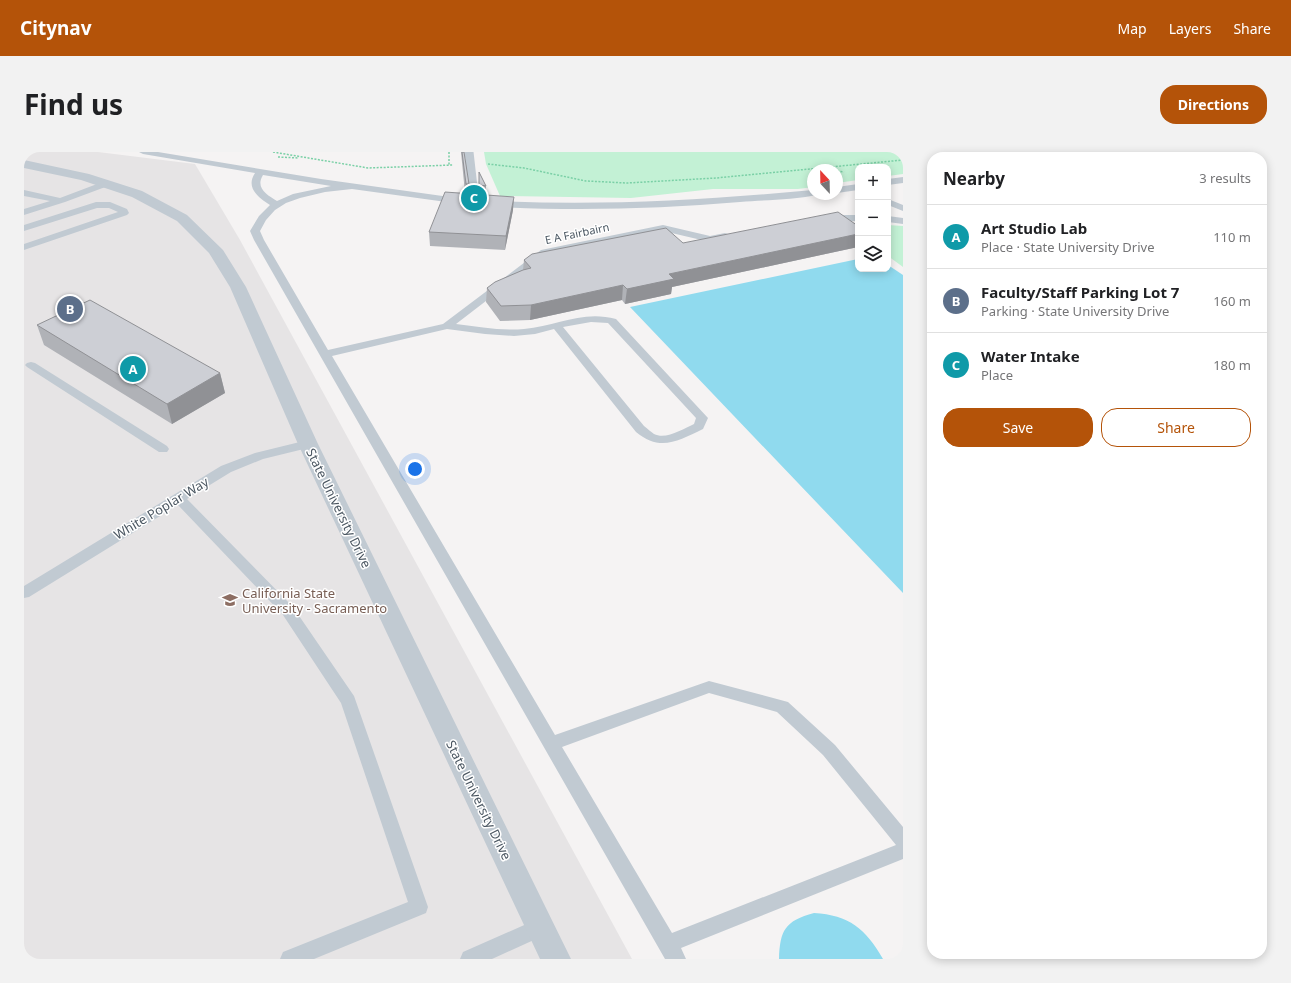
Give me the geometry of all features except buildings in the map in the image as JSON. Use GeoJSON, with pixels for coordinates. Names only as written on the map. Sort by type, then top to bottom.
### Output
{"type":"FeatureCollection","features":[{"type":"Feature","properties":{"kind":"street","name":"State University Drive"},"geometry":{"type":"LineString","coordinates":[[24,164],[84,177],[137,194],[182,218],[215,250],[238,287],[308,444],[556,959]]}},
{"type":"Feature","properties":{"kind":"lane"},"geometry":{"type":"LineString","coordinates":[[143,152],[353,186],[530,206],[641,206],[807,194]]}},
{"type":"Feature","properties":{"kind":"lane"},"geometry":{"type":"LineString","coordinates":[[469,152],[475,199]]}},
{"type":"Feature","properties":{"kind":"lane"},"geometry":{"type":"LineString","coordinates":[[261,171],[255,178],[255,184],[259,194],[276,205]]}},
{"type":"Feature","properties":{"kind":"lane"},"geometry":{"type":"LineString","coordinates":[[891,182],[903,180]]}},
{"type":"Feature","properties":{"kind":"lane"},"geometry":{"type":"LineString","coordinates":[[25,212],[105,184]]}},
{"type":"Feature","properties":{"kind":"lane"},"geometry":{"type":"LineString","coordinates":[[353,186],[323,189],[302,194],[276,205],[265,213],[258,222],[255,231],[672,952],[903,851]]}},
{"type":"Feature","properties":{"kind":"lane"},"geometry":{"type":"LineString","coordinates":[[843,189],[855,187]]}},
{"type":"Feature","properties":{"kind":"lane"},"geometry":{"type":"LineString","coordinates":[[843,191],[855,193]]}},
{"type":"Feature","properties":{"kind":"lane"},"geometry":{"type":"LineString","coordinates":[[24,193],[62,200]]}},
{"type":"Feature","properties":{"kind":"lane"},"geometry":{"type":"LineString","coordinates":[[891,203],[903,208]]}},
{"type":"Feature","properties":{"kind":"lane"},"geometry":{"type":"LineString","coordinates":[[24,228],[104,204],[124,211],[124,213],[24,247]]}},
{"type":"Feature","properties":{"kind":"lane"},"geometry":{"type":"LineString","coordinates":[[25,212],[42,222]]}},
{"type":"Feature","properties":{"kind":"lane"},"geometry":{"type":"LineString","coordinates":[[815,221],[838,218],[855,218]]}},
{"type":"Feature","properties":{"kind":"lane"},"geometry":{"type":"LineString","coordinates":[[891,220],[903,222]]}},
{"type":"Feature","properties":{"kind":"lane","name":"E A Fairbairn"},"geometry":{"type":"LineString","coordinates":[[325,354],[447,326],[544,252],[663,228],[710,239],[732,235]]}},
{"type":"Feature","properties":{"kind":"lane"},"geometry":{"type":"LineString","coordinates":[[447,326],[506,333],[526,332],[597,317],[612,321],[702,418],[699,426],[680,435],[662,440],[651,438],[640,429],[557,326]]}},
{"type":"Feature","properties":{"kind":"lane"},"geometry":{"type":"LineString","coordinates":[[31,366],[163,449]]}},
{"type":"Feature","properties":{"kind":"lane","name":"White Poplar Way"},"geometry":{"type":"LineString","coordinates":[[24,593],[226,469],[259,456],[308,444]]}},
{"type":"Feature","properties":{"kind":"lane"},"geometry":{"type":"LineString","coordinates":[[180,498],[288,611],[348,701],[419,907],[290,959]]}},
{"type":"Feature","properties":{"kind":"lane"},"geometry":{"type":"LineString","coordinates":[[551,744],[708,687],[782,707],[829,750],[903,841]]}},
{"type":"Feature","properties":{"kind":"lane"},"geometry":{"type":"LineString","coordinates":[[470,959],[540,927]]}},
{"type":"Feature","properties":{"kind":"path"},"geometry":{"type":"LineString","coordinates":[[274,152],[368,168],[455,165]]}},
{"type":"Feature","properties":{"kind":"path"},"geometry":{"type":"LineString","coordinates":[[449,152],[449,165]]}},
{"type":"Feature","properties":{"kind":"path"},"geometry":{"type":"LineString","coordinates":[[843,166],[903,160]]}},
{"type":"Feature","properties":{"kind":"path"},"geometry":{"type":"LineString","coordinates":[[486,164],[524,168],[602,183],[702,178],[807,169]]}},
{"type":"Feature","properties":{"kind":"shaded area","name":"California State University - Sacramento"},"geometry":{"type":"Polygon","coordinates":[[[24,152],[98,152],[195,164],[240,240],[632,959],[24,959],[24,152]]]}},
{"type":"Feature","properties":{"kind":"green space"},"geometry":{"type":"Polygon","coordinates":[[[484,152],[903,152],[903,174],[891,176],[891,164],[855,164],[855,180],[843,182],[843,164],[807,164],[807,188],[713,189],[631,198],[500,196],[486,164],[484,152]]]}},
{"type":"Feature","properties":{"kind":"green space"},"geometry":{"type":"Polygon","coordinates":[[[891,225],[903,226],[903,267],[891,258],[891,225]]]}},
{"type":"Feature","properties":{"kind":"water"},"geometry":{"type":"Polygon","coordinates":[[[855,260],[855,272],[891,272],[891,267],[903,275],[903,593],[630,307],[855,260]]]}},
{"type":"Feature","properties":{"kind":"water"},"geometry":{"type":"Polygon","coordinates":[[[814,913],[837,917],[855,926],[870,939],[883,959],[779,959],[781,941],[786,928],[796,919],[814,913]]]}},
{"type":"Feature","properties":{"kind":"place","name":"Water Intake"},"geometry":{"type":"Point","coordinates":[474,198]}},
{"type":"Feature","properties":{"kind":"place","name":"Faculty/Staff Parking Lot 7"},"geometry":{"type":"Point","coordinates":[70,309]}},
{"type":"Feature","properties":{"kind":"place","name":"Art Studio Lab"},"geometry":{"type":"Point","coordinates":[133,369]}},
{"type":"Feature","properties":{"kind":"place","name":"California State University - Sacramento"},"geometry":{"type":"Point","coordinates":[230,600]}}]}
